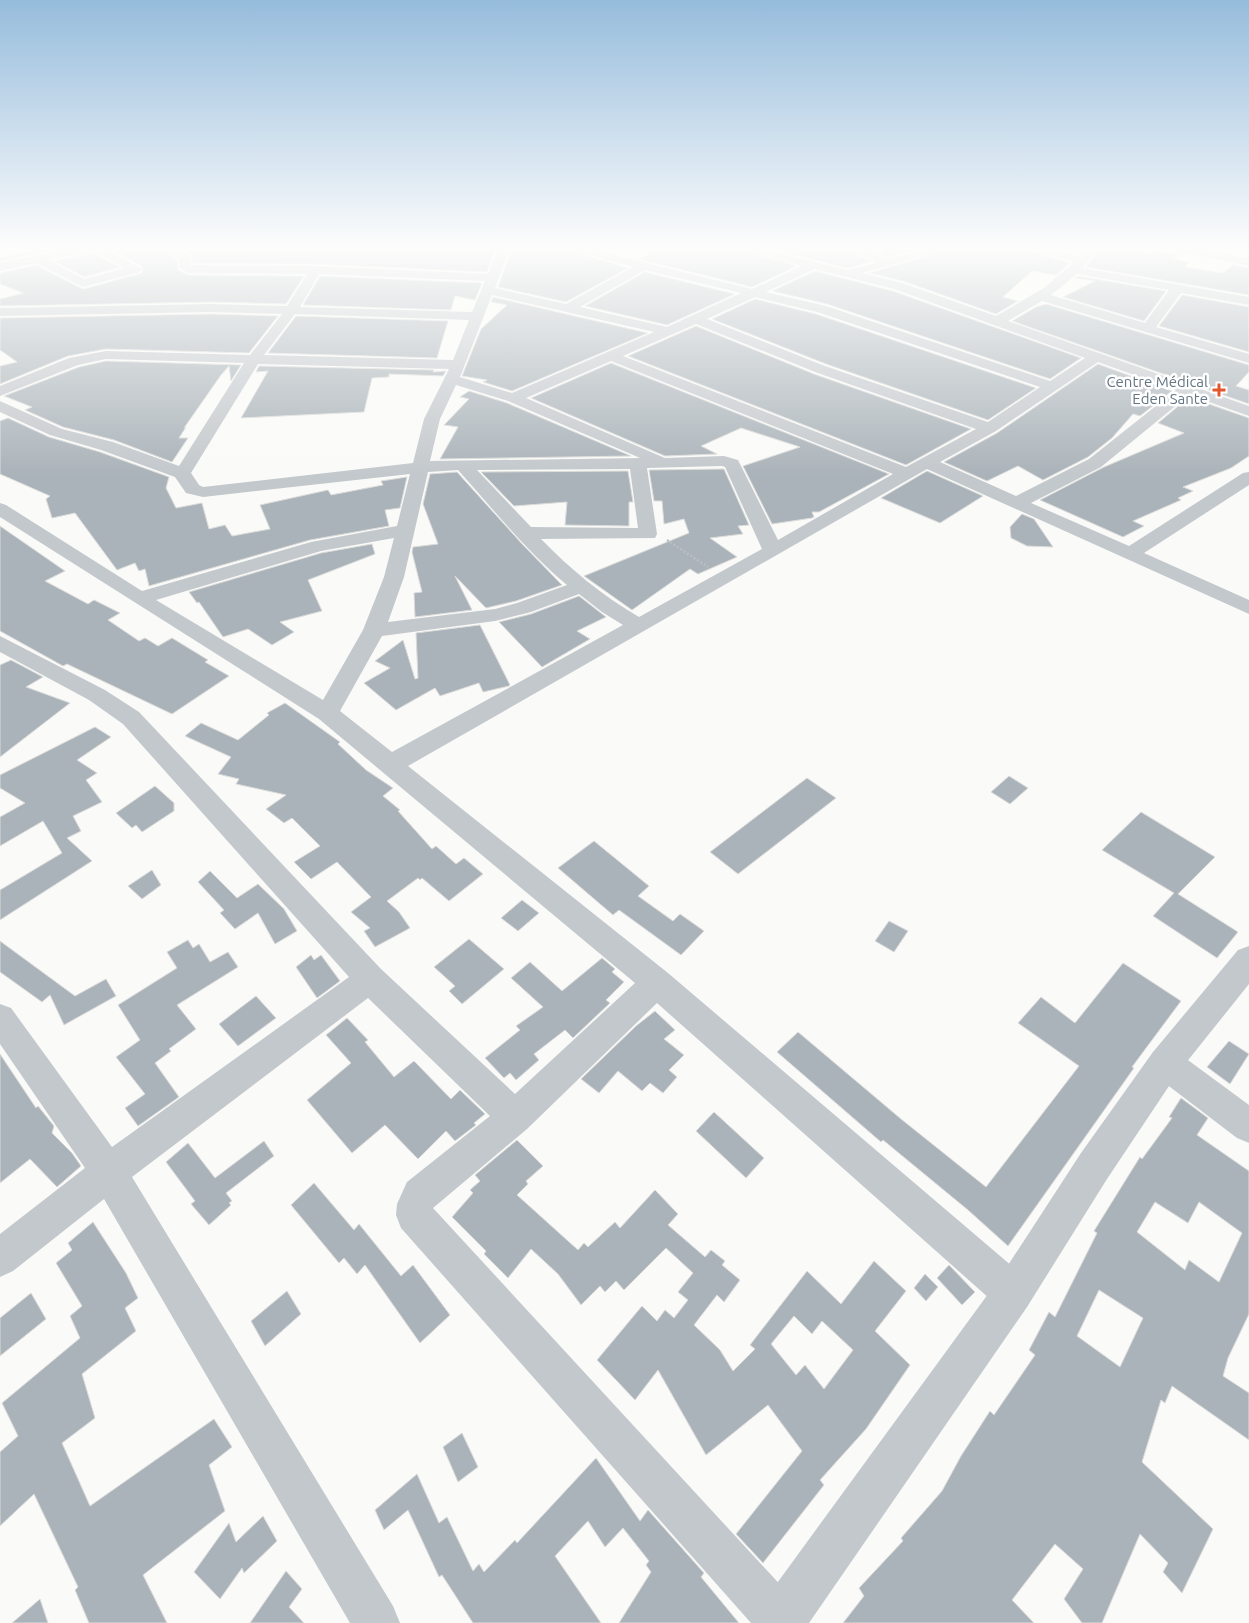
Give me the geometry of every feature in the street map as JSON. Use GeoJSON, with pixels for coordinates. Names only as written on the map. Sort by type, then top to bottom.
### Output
{"type":"FeatureCollection","features":[{"type":"Feature","properties":{"kind":"street"},"geometry":{"type":"LineString","coordinates":[[182,473],[193,459],[253,360],[281,324]]}},
{"type":"Feature","properties":{"kind":"street"},"geometry":{"type":"LineString","coordinates":[[327,713],[374,630],[394,577],[432,419],[455,372],[474,324]]}},
{"type":"Feature","properties":{"kind":"street"},"geometry":{"type":"LineString","coordinates":[[637,324],[668,331]]}},
{"type":"Feature","properties":{"kind":"street"},"geometry":{"type":"LineString","coordinates":[[513,398],[685,324]]}},
{"type":"Feature","properties":{"kind":"street"},"geometry":{"type":"LineString","coordinates":[[708,324],[820,369],[990,428]]}},
{"type":"Feature","properties":{"kind":"street"},"geometry":{"type":"LineString","coordinates":[[866,324],[1054,386]]}},
{"type":"Feature","properties":{"kind":"street"},"geometry":{"type":"LineString","coordinates":[[1001,324],[1249,411]]}},
{"type":"Feature","properties":{"kind":"street"},"geometry":{"type":"LineString","coordinates":[[1134,324],[1249,358]]}},
{"type":"Feature","properties":{"kind":"street"},"geometry":{"type":"LineString","coordinates":[[1148,328],[1152,324]]}},
{"type":"Feature","properties":{"kind":"street"},"geometry":{"type":"LineString","coordinates":[[0,391],[74,361],[106,355],[253,360],[455,372],[665,462]]}},
{"type":"Feature","properties":{"kind":"street"},"geometry":{"type":"LineString","coordinates":[[611,356],[907,472]]}},
{"type":"Feature","properties":{"kind":"street"},"geometry":{"type":"LineString","coordinates":[[389,766],[773,551],[907,472],[928,463],[990,428],[1096,357]]}},
{"type":"Feature","properties":{"kind":"street"},"geometry":{"type":"LineString","coordinates":[[1017,503],[1095,463],[1187,389]]}},
{"type":"Feature","properties":{"kind":"street"},"geometry":{"type":"LineString","coordinates":[[0,406],[33,423],[56,432],[107,446],[182,473],[192,489],[203,492],[462,465],[638,464],[724,461],[732,464],[773,551]]}},
{"type":"Feature","properties":{"kind":"street"},"geometry":{"type":"LineString","coordinates":[[928,463],[1249,608]]}},
{"type":"Feature","properties":{"kind":"street"},"geometry":{"type":"LineString","coordinates":[[524,532],[648,534],[638,464]]}},
{"type":"Feature","properties":{"kind":"street"},"geometry":{"type":"LineString","coordinates":[[462,465],[554,564],[609,608],[639,626]]}},
{"type":"Feature","properties":{"kind":"street"},"geometry":{"type":"LineString","coordinates":[[1130,554],[1249,477]]}},
{"type":"Feature","properties":{"kind":"street"},"geometry":{"type":"LineString","coordinates":[[0,509],[138,598],[327,713],[389,766],[658,983],[1013,1293]]}},
{"type":"Feature","properties":{"kind":"street"},"geometry":{"type":"LineString","coordinates":[[138,598],[318,546],[404,530]]}},
{"type":"Feature","properties":{"kind":"street"},"geometry":{"type":"LineString","coordinates":[[374,630],[495,615],[524,608],[582,586]]}},
{"type":"Feature","properties":{"kind":"street"},"geometry":{"type":"LineString","coordinates":[[0,643],[97,695],[131,718],[370,979],[515,1117]]}},
{"type":"Feature","properties":{"kind":"street"},"geometry":{"type":"LineString","coordinates":[[658,983],[515,1117],[420,1195],[415,1204],[414,1215],[780,1622],[1013,1293],[1094,1166],[1165,1063],[1249,960]]}},
{"type":"Feature","properties":{"kind":"street"},"geometry":{"type":"LineString","coordinates":[[0,1258],[108,1171],[244,1068],[370,979]]}},
{"type":"Feature","properties":{"kind":"street"},"geometry":{"type":"LineString","coordinates":[[0,1018],[108,1171],[376,1623]]}},
{"type":"Feature","properties":{"kind":"street"},"geometry":{"type":"LineString","coordinates":[[1165,1063],[1249,1126]]}},
{"type":"Feature","properties":{"kind":"path"},"geometry":{"type":"LineString","coordinates":[[648,534],[658,535],[724,578]]}},
{"type":"Feature","properties":{"kind":"building"},"geometry":{"type":"Polygon","coordinates":[[[0,324],[272,324],[249,353],[106,349],[68,356],[0,384],[0,366],[17,362],[0,350],[0,324]]]}},
{"type":"Feature","properties":{"kind":"building"},"geometry":{"type":"Polygon","coordinates":[[[290,324],[447,324],[437,358],[268,353],[290,324]]]}},
{"type":"Feature","properties":{"kind":"building"},"geometry":{"type":"Polygon","coordinates":[[[487,324],[608,324],[648,333],[512,391],[483,382],[487,380],[462,376],[481,329],[487,324]]]}},
{"type":"Feature","properties":{"kind":"building"},"geometry":{"type":"Polygon","coordinates":[[[724,324],[845,324],[1036,388],[988,420],[826,364],[724,324]]]}},
{"type":"Feature","properties":{"kind":"building"},"geometry":{"type":"Polygon","coordinates":[[[886,324],[985,324],[1081,358],[1050,379],[886,324]]]}},
{"type":"Feature","properties":{"kind":"building"},"geometry":{"type":"Polygon","coordinates":[[[1020,324],[1112,324],[1249,365],[1249,372],[1236,386],[1249,390],[1249,404],[1020,324]]]}},
{"type":"Feature","properties":{"kind":"building"},"geometry":{"type":"Polygon","coordinates":[[[1161,324],[1249,324],[1249,352],[1159,326],[1161,324]]]}},
{"type":"Feature","properties":{"kind":"building"},"geometry":{"type":"Polygon","coordinates":[[[696,326],[814,374],[971,429],[906,465],[628,356],[696,326]]]}},
{"type":"Feature","properties":{"kind":"building"},"geometry":{"type":"Polygon","coordinates":[[[106,361],[241,365],[231,381],[229,366],[221,375],[184,428],[186,427],[179,438],[188,438],[172,462],[114,440],[63,427],[25,410],[32,407],[4,396],[79,367],[106,361]]]}},
{"type":"Feature","properties":{"kind":"building"},"geometry":{"type":"Polygon","coordinates":[[[611,363],[889,474],[819,512],[812,512],[814,517],[812,518],[772,524],[743,466],[800,447],[741,428],[701,446],[717,454],[665,456],[531,398],[611,363]]]}},
{"type":"Feature","properties":{"kind":"building"},"geometry":{"type":"Polygon","coordinates":[[[1098,364],[1172,391],[1140,416],[1133,414],[1112,438],[1088,457],[1043,480],[1018,466],[987,481],[944,462],[997,433],[1098,364]]]}},
{"type":"Feature","properties":{"kind":"building"},"geometry":{"type":"Polygon","coordinates":[[[259,366],[446,371],[443,376],[389,374],[389,377],[372,378],[364,412],[241,418],[268,371],[256,372],[259,366]]]}},
{"type":"Feature","properties":{"kind":"building"},"geometry":{"type":"Polygon","coordinates":[[[469,391],[507,403],[631,456],[440,459],[458,427],[444,425],[469,399],[460,397],[469,391]]]}},
{"type":"Feature","properties":{"kind":"building"},"geometry":{"type":"Polygon","coordinates":[[[1189,397],[1249,418],[1249,456],[1231,468],[1183,487],[1193,491],[1178,498],[1181,500],[1133,521],[1144,526],[1123,537],[1040,500],[1104,467],[1184,433],[1158,423],[1189,397]]]}},
{"type":"Feature","properties":{"kind":"building"},"geometry":{"type":"Polygon","coordinates":[[[8,418],[49,437],[100,452],[169,477],[166,488],[176,508],[202,503],[209,529],[225,525],[232,536],[270,529],[260,505],[328,490],[331,495],[383,485],[381,481],[407,477],[400,508],[385,510],[389,526],[310,540],[149,586],[145,569],[139,571],[135,563],[117,570],[75,513],[52,518],[46,499],[50,496],[0,474],[0,421],[8,418]]]}},
{"type":"Feature","properties":{"kind":"building"},"geometry":{"type":"Polygon","coordinates":[[[724,469],[749,525],[738,526],[743,534],[710,538],[737,557],[698,574],[690,569],[632,610],[584,576],[689,533],[684,519],[664,524],[662,501],[654,501],[649,470],[724,469]]]}},
{"type":"Feature","properties":{"kind":"building"},"geometry":{"type":"Polygon","coordinates":[[[628,471],[633,502],[629,502],[629,526],[565,525],[567,502],[514,506],[481,472],[628,471]]]}},
{"type":"Feature","properties":{"kind":"building"},"geometry":{"type":"Polygon","coordinates":[[[927,471],[983,496],[940,523],[881,498],[927,471]]]}},
{"type":"Feature","properties":{"kind":"building"},"geometry":{"type":"Polygon","coordinates":[[[457,472],[562,585],[516,601],[486,608],[455,576],[472,610],[415,617],[414,593],[422,592],[412,552],[413,547],[438,544],[423,504],[430,474],[457,472]]]}},
{"type":"Feature","properties":{"kind":"building"},"geometry":{"type":"Polygon","coordinates":[[[1022,514],[1034,519],[1053,547],[1027,546],[1011,538],[1010,527],[1022,514]]]}},
{"type":"Feature","properties":{"kind":"building"},"geometry":{"type":"Polygon","coordinates":[[[0,526],[65,571],[45,581],[88,604],[94,600],[120,613],[108,620],[139,641],[145,638],[158,646],[172,638],[208,660],[205,662],[229,676],[172,714],[67,664],[63,666],[0,631],[0,526]]]}},
{"type":"Feature","properties":{"kind":"building"},"geometry":{"type":"Polygon","coordinates":[[[372,544],[375,554],[308,580],[322,611],[280,622],[294,632],[272,645],[248,629],[223,637],[199,602],[197,603],[189,592],[321,553],[372,544]]]}},
{"type":"Feature","properties":{"kind":"building"},"geometry":{"type":"Polygon","coordinates":[[[579,596],[606,617],[577,631],[590,639],[542,667],[499,622],[531,614],[579,596]]]}},
{"type":"Feature","properties":{"kind":"building"},"geometry":{"type":"Polygon","coordinates":[[[480,625],[509,686],[483,692],[479,683],[440,696],[435,688],[396,710],[364,683],[390,668],[375,661],[403,640],[415,679],[418,678],[416,633],[480,625]]]}},
{"type":"Feature","properties":{"kind":"building"},"geometry":{"type":"Polygon","coordinates":[[[11,660],[43,677],[26,687],[70,703],[0,757],[0,665],[11,660]]]}},
{"type":"Feature","properties":{"kind":"building"},"geometry":{"type":"Polygon","coordinates":[[[285,703],[340,742],[338,744],[366,770],[393,788],[383,796],[400,810],[398,811],[432,849],[436,846],[456,864],[464,858],[483,874],[449,901],[422,878],[420,880],[418,878],[387,901],[399,912],[410,928],[375,947],[364,931],[370,928],[351,912],[371,897],[337,862],[311,879],[294,862],[320,846],[292,818],[284,823],[266,809],[286,795],[236,784],[239,779],[218,774],[231,757],[185,736],[201,723],[238,740],[269,715],[267,713],[285,703]]]}},
{"type":"Feature","properties":{"kind":"building"},"geometry":{"type":"Polygon","coordinates":[[[95,727],[111,737],[77,760],[97,773],[86,780],[102,802],[73,816],[81,831],[67,838],[92,861],[0,920],[0,890],[62,853],[43,821],[0,846],[0,817],[25,803],[0,788],[0,775],[95,727]]]}},
{"type":"Feature","properties":{"kind":"building"},"geometry":{"type":"Polygon","coordinates":[[[1009,776],[1028,788],[1010,804],[991,792],[1009,776]]]}},
{"type":"Feature","properties":{"kind":"building"},"geometry":{"type":"Polygon","coordinates":[[[807,778],[836,798],[738,874],[710,852],[807,778]]]}},
{"type":"Feature","properties":{"kind":"building"},"geometry":{"type":"Polygon","coordinates":[[[155,786],[174,803],[174,811],[142,832],[136,825],[132,828],[116,813],[155,786]]]}},
{"type":"Feature","properties":{"kind":"building"},"geometry":{"type":"Polygon","coordinates":[[[1141,812],[1215,857],[1178,894],[1238,932],[1217,958],[1153,916],[1174,893],[1102,850],[1141,812]]]}},
{"type":"Feature","properties":{"kind":"building"},"geometry":{"type":"Polygon","coordinates":[[[594,841],[649,886],[638,896],[673,921],[680,914],[704,931],[681,955],[619,910],[613,915],[558,868],[594,841]]]}},
{"type":"Feature","properties":{"kind":"building"},"geometry":{"type":"Polygon","coordinates":[[[152,870],[161,885],[142,899],[128,886],[152,870]]]}},
{"type":"Feature","properties":{"kind":"building"},"geometry":{"type":"Polygon","coordinates":[[[210,871],[237,898],[258,884],[284,909],[297,931],[275,944],[258,913],[235,929],[220,913],[224,910],[198,882],[210,871]]]}},
{"type":"Feature","properties":{"kind":"building"},"geometry":{"type":"Polygon","coordinates":[[[522,900],[539,913],[518,931],[501,918],[522,900]]]}},
{"type":"Feature","properties":{"kind":"building"},"geometry":{"type":"Polygon","coordinates":[[[889,921],[908,931],[894,952],[875,941],[889,921]]]}},
{"type":"Feature","properties":{"kind":"building"},"geometry":{"type":"Polygon","coordinates":[[[469,939],[504,969],[462,1004],[449,991],[455,986],[434,967],[469,939]]]}},
{"type":"Feature","properties":{"kind":"building"},"geometry":{"type":"Polygon","coordinates":[[[188,940],[193,948],[199,944],[210,962],[228,952],[238,967],[177,1005],[196,1029],[169,1049],[171,1051],[155,1063],[179,1097],[138,1126],[125,1108],[145,1094],[116,1057],[140,1040],[118,1005],[177,968],[167,952],[188,940]]]}},
{"type":"Feature","properties":{"kind":"building"},"geometry":{"type":"Polygon","coordinates":[[[0,941],[75,996],[106,979],[116,996],[64,1025],[50,995],[42,1002],[0,972],[0,941]]]}},
{"type":"Feature","properties":{"kind":"building"},"geometry":{"type":"Polygon","coordinates":[[[311,955],[314,960],[321,955],[340,981],[317,998],[296,967],[311,955]]]}},
{"type":"Feature","properties":{"kind":"building"},"geometry":{"type":"Polygon","coordinates":[[[602,958],[615,969],[612,972],[624,982],[606,1000],[610,1003],[573,1038],[565,1030],[534,1054],[539,1060],[516,1080],[510,1073],[504,1078],[485,1058],[520,1030],[516,1026],[543,1007],[511,978],[530,962],[562,991],[602,958]]]}},
{"type":"Feature","properties":{"kind":"building"},"geometry":{"type":"Polygon","coordinates":[[[1123,963],[1181,1001],[1132,1067],[1134,1068],[1008,1246],[968,1210],[883,1140],[881,1142],[777,1052],[798,1032],[901,1119],[986,1187],[1079,1066],[1018,1023],[1041,997],[1075,1023],[1123,963]]]}},
{"type":"Feature","properties":{"kind":"building"},"geometry":{"type":"Polygon","coordinates":[[[256,996],[276,1018],[238,1046],[219,1024],[256,996]]]}},
{"type":"Feature","properties":{"kind":"building"},"geometry":{"type":"Polygon","coordinates":[[[655,1011],[675,1030],[664,1039],[684,1055],[669,1070],[677,1077],[663,1093],[650,1083],[642,1091],[618,1071],[599,1093],[581,1079],[636,1026],[655,1011]]]}},
{"type":"Feature","properties":{"kind":"building"},"geometry":{"type":"Polygon","coordinates":[[[347,1018],[368,1040],[365,1042],[394,1077],[414,1061],[451,1099],[460,1090],[485,1114],[474,1123],[476,1125],[455,1141],[446,1131],[418,1159],[385,1125],[352,1153],[307,1100],[351,1063],[326,1035],[347,1018]]]}},
{"type":"Feature","properties":{"kind":"building"},"geometry":{"type":"Polygon","coordinates":[[[1229,1041],[1249,1054],[1230,1084],[1207,1067],[1229,1041]]]}},
{"type":"Feature","properties":{"kind":"building"},"geometry":{"type":"Polygon","coordinates":[[[0,1054],[36,1108],[38,1106],[54,1126],[52,1133],[72,1153],[81,1166],[57,1187],[30,1159],[0,1183],[0,1054]]]}},
{"type":"Feature","properties":{"kind":"building"},"geometry":{"type":"Polygon","coordinates":[[[1181,1098],[1208,1118],[1197,1135],[1249,1171],[1249,1314],[1228,1358],[1223,1376],[1249,1393],[1249,1440],[1172,1386],[1165,1403],[1161,1400],[1142,1462],[1213,1529],[1182,1593],[1163,1572],[1168,1563],[1140,1534],[1102,1623],[1082,1623],[1064,1599],[1083,1569],[1055,1544],[1012,1600],[1034,1623],[843,1623],[864,1596],[859,1588],[903,1541],[901,1538],[942,1491],[961,1456],[990,1411],[994,1415],[1035,1355],[1029,1350],[1049,1312],[1055,1317],[1097,1233],[1094,1231],[1140,1157],[1142,1159],[1172,1118],[1169,1117],[1181,1098]],[[1155,1202],[1137,1232],[1185,1270],[1189,1260],[1219,1282],[1242,1233],[1199,1202],[1188,1223],[1155,1202]],[[1099,1290],[1077,1336],[1120,1367],[1143,1318],[1099,1290]]]}},
{"type":"Feature","properties":{"kind":"building"},"geometry":{"type":"Polygon","coordinates":[[[714,1112],[764,1158],[746,1178],[696,1131],[714,1112]]]}},
{"type":"Feature","properties":{"kind":"building"},"geometry":{"type":"Polygon","coordinates":[[[517,1140],[543,1166],[526,1181],[528,1184],[517,1195],[578,1250],[584,1243],[588,1247],[615,1222],[620,1228],[655,1190],[678,1214],[668,1225],[705,1257],[711,1250],[725,1261],[722,1265],[740,1280],[724,1302],[717,1295],[694,1325],[720,1350],[733,1371],[755,1349],[750,1345],[807,1271],[841,1304],[874,1261],[906,1291],[875,1331],[910,1365],[866,1429],[820,1480],[824,1485],[763,1563],[736,1534],[802,1451],[768,1405],[706,1455],[658,1370],[635,1400],[597,1360],[642,1306],[657,1321],[665,1310],[674,1318],[688,1300],[678,1292],[693,1273],[666,1248],[624,1290],[616,1281],[605,1292],[600,1286],[581,1305],[558,1274],[531,1249],[508,1278],[484,1254],[486,1251],[452,1217],[473,1193],[470,1190],[480,1181],[475,1175],[517,1140]],[[794,1316],[771,1344],[796,1375],[805,1365],[824,1389],[853,1350],[822,1321],[812,1334],[794,1316]]]}},
{"type":"Feature","properties":{"kind":"building"},"geometry":{"type":"Polygon","coordinates":[[[264,1141],[274,1156],[226,1193],[232,1201],[229,1203],[231,1205],[209,1225],[191,1204],[195,1201],[166,1162],[188,1143],[215,1178],[264,1141]]]}},
{"type":"Feature","properties":{"kind":"building"},"geometry":{"type":"Polygon","coordinates":[[[314,1183],[354,1230],[359,1224],[401,1276],[413,1265],[450,1315],[420,1343],[365,1265],[357,1274],[344,1258],[339,1263],[291,1205],[314,1183]]]}},
{"type":"Feature","properties":{"kind":"building"},"geometry":{"type":"Polygon","coordinates":[[[93,1222],[126,1273],[138,1298],[125,1308],[136,1331],[82,1374],[95,1418],[62,1443],[90,1506],[214,1419],[232,1447],[209,1465],[225,1511],[143,1575],[167,1623],[89,1623],[75,1590],[78,1587],[34,1494],[0,1526],[0,1452],[18,1436],[2,1403],[80,1338],[70,1316],[82,1306],[56,1263],[72,1250],[68,1243],[93,1222]]]}},
{"type":"Feature","properties":{"kind":"building"},"geometry":{"type":"Polygon","coordinates":[[[949,1265],[975,1292],[962,1305],[937,1278],[949,1265]]]}},
{"type":"Feature","properties":{"kind":"building"},"geometry":{"type":"Polygon","coordinates":[[[925,1274],[938,1287],[926,1301],[914,1288],[925,1274]]]}},
{"type":"Feature","properties":{"kind":"building"},"geometry":{"type":"Polygon","coordinates":[[[287,1291],[301,1314],[265,1346],[251,1321],[287,1291]]]}},
{"type":"Feature","properties":{"kind":"building"},"geometry":{"type":"Polygon","coordinates":[[[31,1293],[46,1319],[0,1356],[0,1318],[31,1293]]]}},
{"type":"Feature","properties":{"kind":"building"},"geometry":{"type":"Polygon","coordinates":[[[462,1433],[478,1467],[458,1482],[443,1447],[462,1433]]]}},
{"type":"Feature","properties":{"kind":"building"},"geometry":{"type":"Polygon","coordinates":[[[596,1458],[640,1521],[648,1510],[704,1573],[701,1577],[739,1623],[619,1623],[651,1572],[646,1565],[649,1561],[623,1528],[605,1547],[588,1521],[555,1556],[601,1623],[473,1623],[442,1575],[439,1577],[408,1510],[384,1530],[375,1510],[417,1474],[439,1523],[447,1517],[473,1571],[479,1564],[484,1572],[515,1540],[517,1543],[596,1458]]]}},
{"type":"Feature","properties":{"kind":"building"},"geometry":{"type":"Polygon","coordinates":[[[263,1516],[277,1541],[244,1573],[242,1568],[220,1599],[194,1572],[229,1523],[236,1542],[263,1516]]]}},
{"type":"Feature","properties":{"kind":"building"},"geometry":{"type":"Polygon","coordinates":[[[286,1571],[302,1589],[289,1607],[304,1623],[250,1623],[286,1571]]]}},
{"type":"Feature","properties":{"kind":"building"},"geometry":{"type":"Polygon","coordinates":[[[40,1599],[48,1623],[12,1623],[40,1599]]]}},
{"type":"Feature","properties":{"kind":"place","name":"Centre Médical Eden Sante"},"geometry":{"type":"Point","coordinates":[1219,390]}}]}
